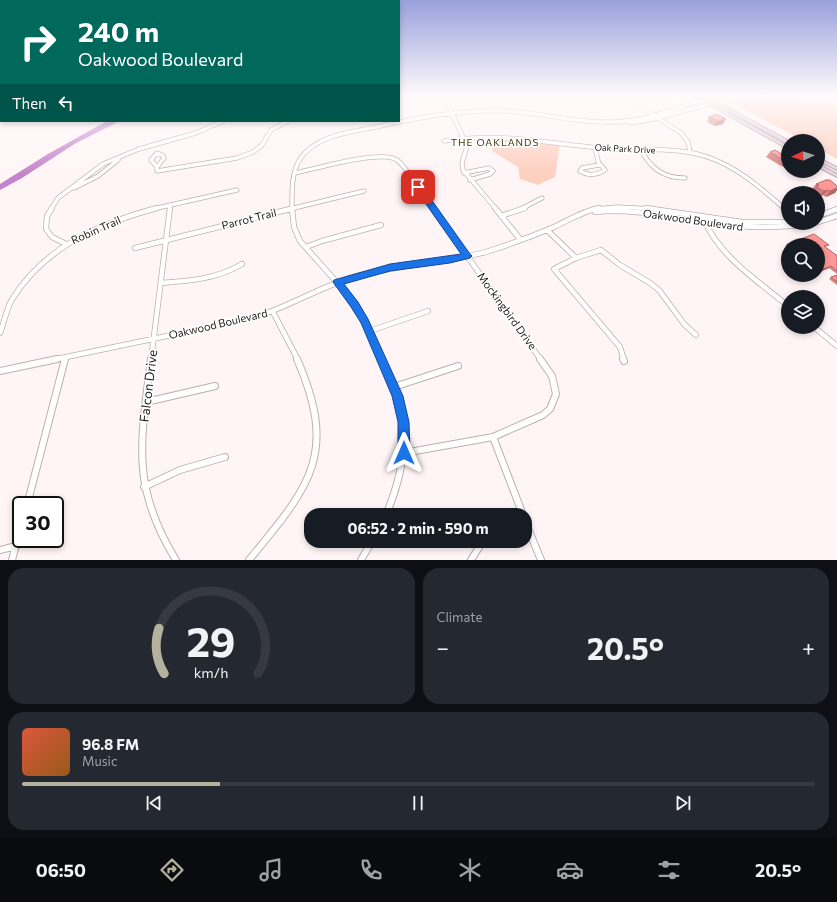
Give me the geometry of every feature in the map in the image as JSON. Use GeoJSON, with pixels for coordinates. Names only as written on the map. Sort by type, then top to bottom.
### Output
{"type":"FeatureCollection","features":[{"type":"Feature","properties":{"kind":"main road"},"geometry":{"type":"LineString","coordinates":[[742,122],[781,144]]}},
{"type":"Feature","properties":{"kind":"main road"},"geometry":{"type":"LineString","coordinates":[[752,122],[781,138]]}},
{"type":"Feature","properties":{"kind":"main road"},"geometry":{"type":"LineString","coordinates":[[825,163],[837,171]]}},
{"type":"Feature","properties":{"kind":"main road"},"geometry":{"type":"LineString","coordinates":[[825,167],[837,171]]}},
{"type":"Feature","properties":{"kind":"main road"},"geometry":{"type":"LineString","coordinates":[[825,168],[837,176]]}},
{"type":"Feature","properties":{"kind":"street"},"geometry":{"type":"LineString","coordinates":[[66,244],[52,237],[46,229],[47,216],[58,198],[84,177],[103,164],[118,159],[138,149],[155,143],[196,133],[220,122]]}},
{"type":"Feature","properties":{"kind":"street"},"geometry":{"type":"LineString","coordinates":[[157,153],[151,160],[157,167],[157,170],[238,158],[253,152],[262,145],[271,130],[286,122]]}},
{"type":"Feature","properties":{"kind":"street"},"geometry":{"type":"LineString","coordinates":[[389,508],[396,491],[404,453],[403,417],[394,387],[370,331],[354,304],[306,247],[296,232],[292,209],[295,174],[302,156],[315,145],[340,135],[397,122]]}},
{"type":"Feature","properties":{"kind":"street"},"geometry":{"type":"LineString","coordinates":[[456,122],[467,146],[462,164],[464,172],[520,239]]}},
{"type":"Feature","properties":{"kind":"street"},"geometry":{"type":"LineString","coordinates":[[595,122],[625,124],[635,122]]}},
{"type":"Feature","properties":{"kind":"street"},"geometry":{"type":"LineString","coordinates":[[664,122],[684,136],[688,142],[690,152]]}},
{"type":"Feature","properties":{"kind":"street","name":"Oak Park Drive"},"geometry":{"type":"LineString","coordinates":[[444,141],[496,136],[522,137],[595,148],[690,152],[717,160],[751,182],[781,206]]}},
{"type":"Feature","properties":{"kind":"street"},"geometry":{"type":"LineString","coordinates":[[155,143],[157,153],[164,158],[157,167]]}},
{"type":"Feature","properties":{"kind":"street"},"geometry":{"type":"LineString","coordinates":[[595,148],[600,164],[605,170],[602,172],[585,174],[580,171],[582,168],[598,166],[600,164]]}},
{"type":"Feature","properties":{"kind":"street"},"geometry":{"type":"LineString","coordinates":[[641,150],[647,162],[658,171],[672,177],[685,178]]}},
{"type":"Feature","properties":{"kind":"street","name":"Mockingbird Drive"},"geometry":{"type":"LineString","coordinates":[[295,174],[374,156],[393,157],[401,163],[549,369],[555,383],[556,394],[550,409],[542,415],[493,437],[404,453]]}},
{"type":"Feature","properties":{"kind":"street"},"geometry":{"type":"LineString","coordinates":[[71,189],[91,181],[110,168],[118,159]]}},
{"type":"Feature","properties":{"kind":"street"},"geometry":{"type":"LineString","coordinates":[[464,172],[483,168],[489,168],[493,171],[490,174],[470,180]]}},
{"type":"Feature","properties":{"kind":"street"},"geometry":{"type":"LineString","coordinates":[[743,184],[751,182]]}},
{"type":"Feature","properties":{"kind":"street","name":"Robin Trail"},"geometry":{"type":"LineString","coordinates":[[0,333],[11,302],[24,282],[44,260],[66,244],[125,217],[237,190]]}},
{"type":"Feature","properties":{"kind":"street","name":"Parrot Trail"},"geometry":{"type":"LineString","coordinates":[[135,248],[364,191]]}},
{"type":"Feature","properties":{"kind":"street"},"geometry":{"type":"LineString","coordinates":[[501,216],[526,208],[542,198]]}},
{"type":"Feature","properties":{"kind":"street","name":"Falcon Drive"},"geometry":{"type":"LineString","coordinates":[[170,206],[146,402],[141,456],[144,487],[148,504],[155,524],[165,544],[176,560]]}},
{"type":"Feature","properties":{"kind":"street","name":"Oakwood Boulevard"},"geometry":{"type":"LineString","coordinates":[[65,358],[246,320],[272,312],[337,282],[390,267],[450,260],[467,256],[547,230],[589,210],[619,206],[639,207],[748,223],[781,222]]}},
{"type":"Feature","properties":{"kind":"street"},"geometry":{"type":"LineString","coordinates":[[825,213],[837,209]]}},
{"type":"Feature","properties":{"kind":"street","name":"Oakwood Boulevard"},"geometry":{"type":"LineString","coordinates":[[572,217],[599,211],[619,210],[740,227],[766,228],[781,226]]}},
{"type":"Feature","properties":{"kind":"street"},"geometry":{"type":"LineString","coordinates":[[703,216],[707,230],[720,247],[781,300]]}},
{"type":"Feature","properties":{"kind":"street","name":"Oakwood Boulevard"},"geometry":{"type":"LineString","coordinates":[[825,220],[837,216]]}},
{"type":"Feature","properties":{"kind":"street"},"geometry":{"type":"LineString","coordinates":[[306,247],[329,239],[381,225]]}},
{"type":"Feature","properties":{"kind":"street"},"geometry":{"type":"LineString","coordinates":[[547,230],[576,258]]}},
{"type":"Feature","properties":{"kind":"street"},"geometry":{"type":"LineString","coordinates":[[624,361],[620,347],[554,269],[596,250],[606,252],[620,265],[649,282],[659,290],[669,302],[683,324],[696,335]]}},
{"type":"Feature","properties":{"kind":"street"},"geometry":{"type":"LineString","coordinates":[[161,283],[221,274],[231,271],[242,264]]}},
{"type":"Feature","properties":{"kind":"street"},"geometry":{"type":"LineString","coordinates":[[249,560],[293,504],[305,486],[314,462],[318,439],[317,418],[307,380],[272,312]]}},
{"type":"Feature","properties":{"kind":"street"},"geometry":{"type":"LineString","coordinates":[[370,331],[428,312]]}},
{"type":"Feature","properties":{"kind":"street"},"geometry":{"type":"LineString","coordinates":[[822,334],[837,346]]}},
{"type":"Feature","properties":{"kind":"street"},"geometry":{"type":"LineString","coordinates":[[0,371],[65,358],[28,496]]}},
{"type":"Feature","properties":{"kind":"street"},"geometry":{"type":"LineString","coordinates":[[394,387],[458,366]]}},
{"type":"Feature","properties":{"kind":"street"},"geometry":{"type":"LineString","coordinates":[[146,402],[215,386]]}},
{"type":"Feature","properties":{"kind":"street"},"geometry":{"type":"LineString","coordinates":[[493,437],[520,508]]}},
{"type":"Feature","properties":{"kind":"street"},"geometry":{"type":"LineString","coordinates":[[144,487],[180,470],[225,458]]}},
{"type":"Feature","properties":{"kind":"street"},"geometry":{"type":"LineString","coordinates":[[532,538],[541,560]]}},
{"type":"Feature","properties":{"kind":"street"},"geometry":{"type":"LineString","coordinates":[[0,550],[12,547]]}},
{"type":"Feature","properties":{"kind":"street"},"geometry":{"type":"LineString","coordinates":[[12,560],[15,548]]}},
{"type":"Feature","properties":{"kind":"street"},"geometry":{"type":"LineString","coordinates":[[361,560],[368,548]]}},
{"type":"Feature","properties":{"kind":"street"},"geometry":{"type":"LineString","coordinates":[[471,560],[479,548]]}},
{"type":"Feature","properties":{"kind":"shaded area"},"geometry":{"type":"Polygon","coordinates":[[[105,122],[118,122],[76,143],[22,178],[0,190],[0,184],[48,154],[105,122]]]}},
{"type":"Feature","properties":{"kind":"shaded area"},"geometry":{"type":"Polygon","coordinates":[[[769,122],[837,122],[837,159],[825,152],[825,134],[791,134],[769,122]]]}},
{"type":"Feature","properties":{"kind":"shaded area"},"geometry":{"type":"Polygon","coordinates":[[[489,137],[560,144],[555,177],[538,185],[520,179],[518,167],[492,151],[489,137]]]}},
{"type":"Feature","properties":{"kind":"building"},"geometry":{"type":"Polygon","coordinates":[[[775,150],[781,154],[781,159],[770,152],[775,150]]]}},
{"type":"Feature","properties":{"kind":"building"},"geometry":{"type":"Polygon","coordinates":[[[830,180],[837,186],[837,188],[830,191],[825,191],[825,186],[818,186],[819,185],[816,184],[830,180]]]}},
{"type":"Feature","properties":{"kind":"building"},"geometry":{"type":"Polygon","coordinates":[[[814,234],[819,238],[803,238],[814,234]]]}},
{"type":"Feature","properties":{"kind":"building"},"geometry":{"type":"Polygon","coordinates":[[[825,247],[837,255],[837,271],[831,266],[825,268],[825,247]]]}},
{"type":"Feature","properties":{"kind":"building"},"geometry":{"type":"Polygon","coordinates":[[[837,275],[837,282],[831,277],[837,275]]]}},
{"type":"Feature","properties":{"kind":"district","name":"THE OAKLANDS"},"geometry":{"type":"Point","coordinates":[495,142]}},
{"type":"Feature","properties":{"kind":"route"},"geometry":{"type":"LineString","coordinates":[[404,453],[404,422],[398,396],[370,331],[343,287],[337,282],[390,267],[437,262],[467,256],[418,187]]}}]}
